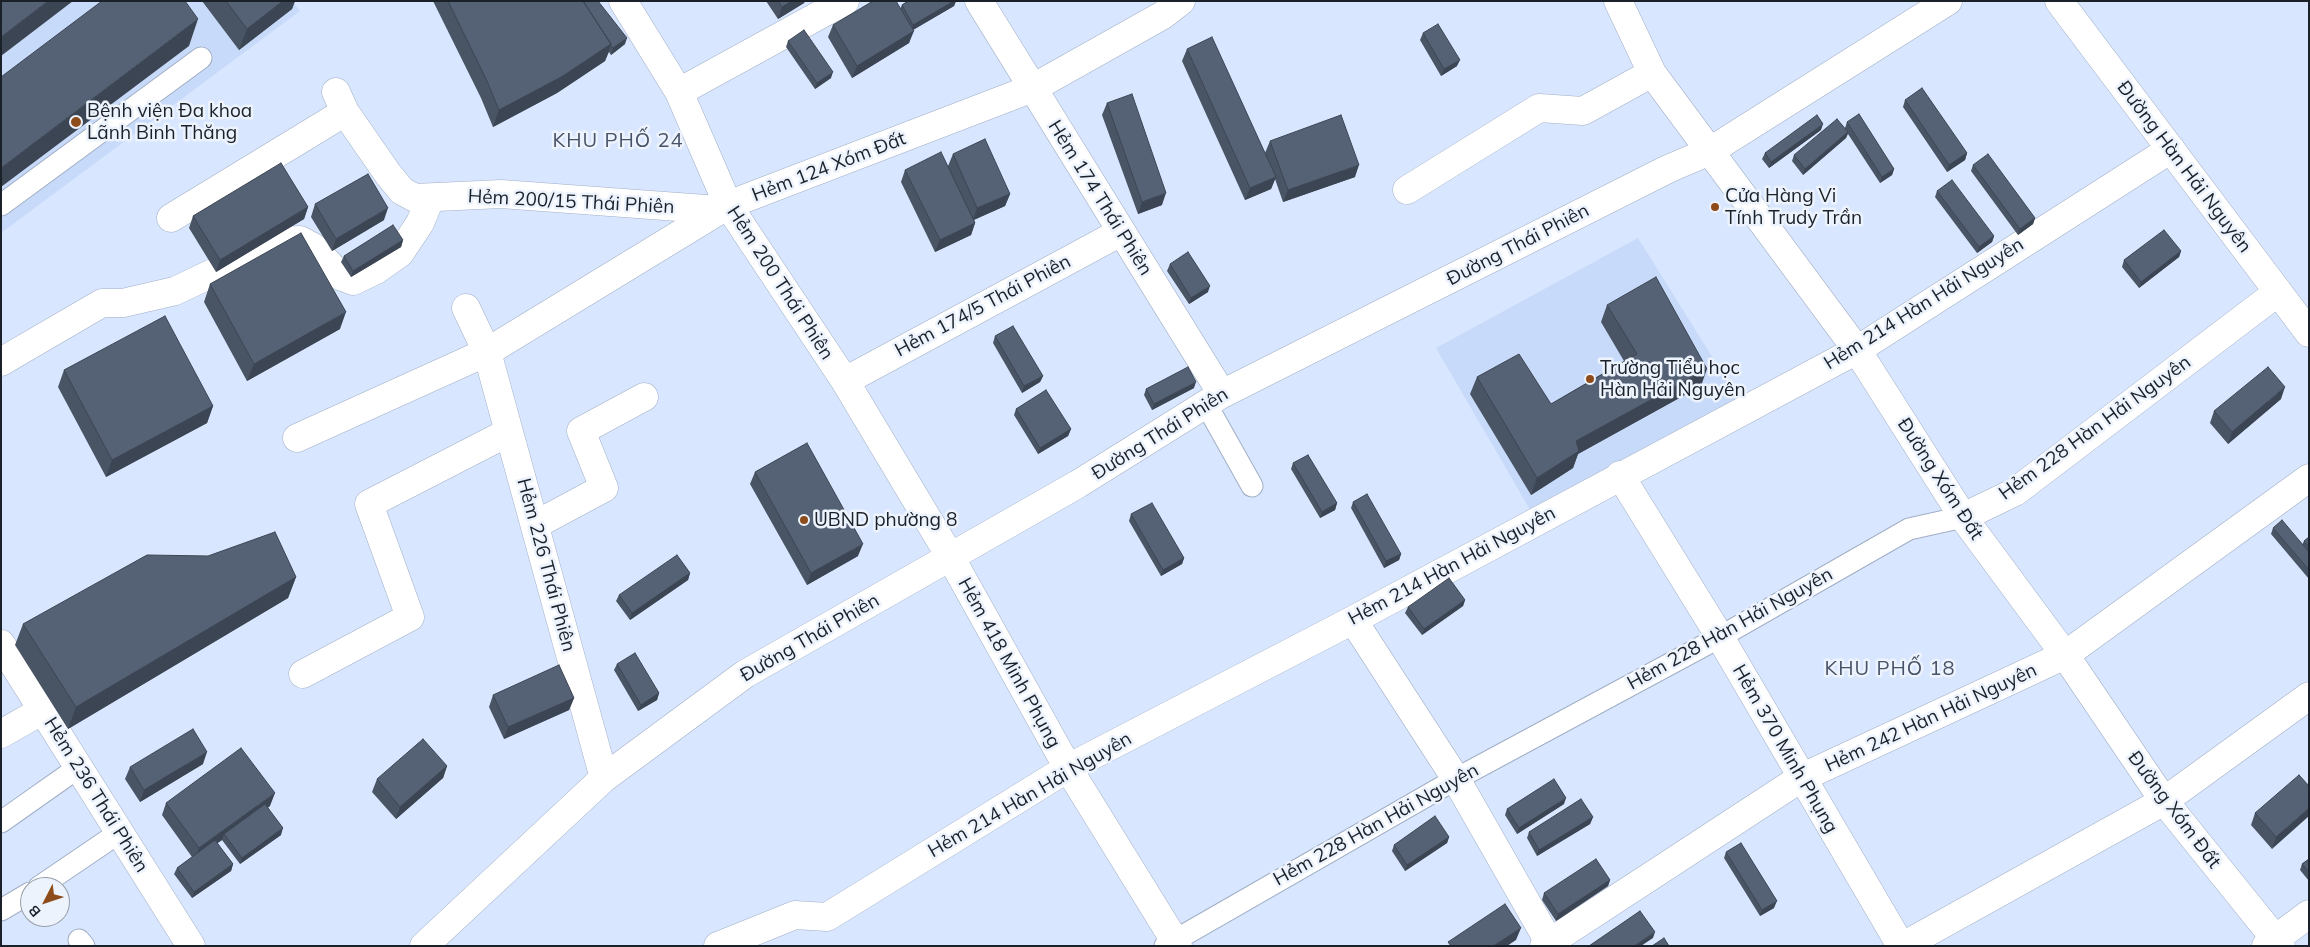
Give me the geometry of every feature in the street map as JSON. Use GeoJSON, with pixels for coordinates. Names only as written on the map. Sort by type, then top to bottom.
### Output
{"type":"FeatureCollection","features":[{"type":"Feature","properties":{"kind":"street","name":"Hẻm 200 Thái Phiên"},"geometry":{"type":"LineString","coordinates":[[623,1],[679,92],[724,208],[845,381],[951,558]]}},
{"type":"Feature","properties":{"kind":"street"},"geometry":{"type":"LineString","coordinates":[[679,92],[845,1]]}},
{"type":"Feature","properties":{"kind":"street","name":"Hẻm 174 Thái Phiên"},"geometry":{"type":"LineString","coordinates":[[979,1],[1121,232],[1214,399]]}},
{"type":"Feature","properties":{"kind":"street","name":"Hẻm 124 Xóm Đất"},"geometry":{"type":"LineString","coordinates":[[297,438],[487,352],[724,208],[1033,88],[1163,15],[1181,1]]}},
{"type":"Feature","properties":{"kind":"street","name":"Đường Xóm Đất"},"geometry":{"type":"LineString","coordinates":[[1618,1],[1652,73],[1857,350],[1963,518],[2065,655],[2164,801],[2274,944]]}},
{"type":"Feature","properties":{"kind":"street","name":"Đường Thái Phiên"},"geometry":{"type":"LineString","coordinates":[[424,946],[604,778],[745,674],[1078,484],[1214,399],[1710,150],[1948,1]]}},
{"type":"Feature","properties":{"kind":"street","name":"Đường Hàn Hải Nguyên"},"geometry":{"type":"LineString","coordinates":[[2059,1],[2309,332]]}},
{"type":"Feature","properties":{"kind":"street"},"geometry":{"type":"LineString","coordinates":[[1407,190],[1539,108],[1583,111],[1652,73]]}},
{"type":"Feature","properties":{"kind":"street","name":"Hẻm 200/15 Thái Phiên"},"geometry":{"type":"LineString","coordinates":[[171,218],[340,102],[370,149],[402,191],[415,198],[430,199],[501,194],[724,208]]}},
{"type":"Feature","properties":{"kind":"street","name":"Hẻm 214 Hàn Hải Nguyên"},"geometry":{"type":"LineString","coordinates":[[718,946],[796,915],[827,917],[1068,768],[1353,620],[1620,475],[1857,350],[2171,149]]}},
{"type":"Feature","properties":{"kind":"street"},"geometry":{"type":"LineString","coordinates":[[1,362],[102,303],[123,303],[176,291],[280,241],[300,240],[313,247],[340,276],[353,281],[376,270],[400,253],[420,223],[430,199]]}},
{"type":"Feature","properties":{"kind":"street","name":"Hẻm 174/5 Thái Phiên"},"geometry":{"type":"LineString","coordinates":[[845,381],[1121,232]]}},
{"type":"Feature","properties":{"kind":"street","name":"Hẻm 228 Hàn Hải Nguyên"},"geometry":{"type":"LineString","coordinates":[[1963,518],[2015,492],[2278,292]]}},
{"type":"Feature","properties":{"kind":"street","name":"Hẻm 226 Thái Phiên"},"geometry":{"type":"LineString","coordinates":[[466,308],[487,352],[604,778]]}},
{"type":"Feature","properties":{"kind":"street"},"geometry":{"type":"LineString","coordinates":[[535,525],[604,488],[581,431],[644,398]]}},
{"type":"Feature","properties":{"kind":"street"},"geometry":{"type":"LineString","coordinates":[[303,674],[410,617],[369,504],[509,432]]}},
{"type":"Feature","properties":{"kind":"street","name":"Hẻm 370 Minh Phụng"},"geometry":{"type":"LineString","coordinates":[[1620,475],[1720,637],[1801,778],[1902,946]]}},
{"type":"Feature","properties":{"kind":"street","name":"Hẻm 242 Hàn Hải Nguyên"},"geometry":{"type":"LineString","coordinates":[[1550,944],[1801,778],[2065,655],[2309,478]]}},
{"type":"Feature","properties":{"kind":"street","name":"Hẻm 418 Minh Phụng"},"geometry":{"type":"LineString","coordinates":[[951,558],[1068,768],[1172,944]]}},
{"type":"Feature","properties":{"kind":"street"},"geometry":{"type":"LineString","coordinates":[[1353,620],[1456,779],[1550,944]]}},
{"type":"Feature","properties":{"kind":"street","name":"Hẻm 236 Thái Phiên"},"geometry":{"type":"LineString","coordinates":[[1,644],[191,946]]}},
{"type":"Feature","properties":{"kind":"street"},"geometry":{"type":"LineString","coordinates":[[1902,946],[2164,801],[2309,696]]}},
{"type":"Feature","properties":{"kind":"street"},"geometry":{"type":"LineString","coordinates":[[1,734],[43,710]]}},
{"type":"Feature","properties":{"kind":"street"},"geometry":{"type":"LineString","coordinates":[[2274,944],[2309,914]]}},
{"type":"Feature","properties":{"kind":"lane"},"geometry":{"type":"LineString","coordinates":[[1,204],[201,58]]}},
{"type":"Feature","properties":{"kind":"lane"},"geometry":{"type":"LineString","coordinates":[[1214,399],[1252,486]]}},
{"type":"Feature","properties":{"kind":"lane","name":"Hẻm 228 Hàn Hải Nguyên"},"geometry":{"type":"LineString","coordinates":[[1172,944],[1456,779],[1720,637],[1909,529],[1963,518]]}},
{"type":"Feature","properties":{"kind":"lane"},"geometry":{"type":"LineString","coordinates":[[1,822],[79,767]]}},
{"type":"Feature","properties":{"kind":"lane"},"geometry":{"type":"LineString","coordinates":[[53,877],[120,832]]}},
{"type":"Feature","properties":{"kind":"lane"},"geometry":{"type":"LineString","coordinates":[[4,903],[20,897]]}},
{"type":"Feature","properties":{"kind":"shaded area","name":"Bệnh viện Đa khoa Lãnh Binh Thăng"},"geometry":{"type":"Polygon","coordinates":[[[1,1],[292,1],[300,11],[1,233],[1,1]]]}},
{"type":"Feature","properties":{"kind":"shaded area","name":"Trường Tiểu học Hàn Hải Nguyên"},"geometry":{"type":"Polygon","coordinates":[[[1638,238],[1746,411],[1543,532],[1436,348],[1638,238]]]}},
{"type":"Feature","properties":{"kind":"building"},"geometry":{"type":"Polygon","coordinates":[[[1,1],[48,1],[1,37],[1,1]]]}},
{"type":"Feature","properties":{"kind":"building"},"geometry":{"type":"Polygon","coordinates":[[[102,1],[185,1],[198,19],[1,168],[1,77],[102,1]]]}},
{"type":"Feature","properties":{"kind":"building"},"geometry":{"type":"Polygon","coordinates":[[[226,1],[283,1],[247,29],[226,1]]]}},
{"type":"Feature","properties":{"kind":"building"},"geometry":{"type":"Polygon","coordinates":[[[448,1],[583,1],[611,44],[563,76],[499,110],[448,1]]]}},
{"type":"Feature","properties":{"kind":"building"},"geometry":{"type":"Polygon","coordinates":[[[583,1],[598,1],[627,38],[613,48],[583,1]]]}},
{"type":"Feature","properties":{"kind":"building"},"geometry":{"type":"Polygon","coordinates":[[[778,1],[792,1],[782,7],[778,1]]]}},
{"type":"Feature","properties":{"kind":"building"},"geometry":{"type":"Polygon","coordinates":[[[873,1],[896,1],[914,31],[857,66],[833,25],[873,1]]]}},
{"type":"Feature","properties":{"kind":"building"},"geometry":{"type":"Polygon","coordinates":[[[908,1],[954,1],[913,25],[902,5],[908,1]]]}},
{"type":"Feature","properties":{"kind":"building"},"geometry":{"type":"Polygon","coordinates":[[[1438,24],[1460,60],[1444,69],[1423,33],[1438,24]]]}},
{"type":"Feature","properties":{"kind":"building"},"geometry":{"type":"Polygon","coordinates":[[[804,30],[833,72],[817,83],[788,41],[804,30]]]}},
{"type":"Feature","properties":{"kind":"building"},"geometry":{"type":"Polygon","coordinates":[[[1212,37],[1276,177],[1250,188],[1187,49],[1212,37]]]}},
{"type":"Feature","properties":{"kind":"building"},"geometry":{"type":"Polygon","coordinates":[[[1922,88],[1967,153],[1949,165],[1905,100],[1922,88]]]}},
{"type":"Feature","properties":{"kind":"building"},"geometry":{"type":"Polygon","coordinates":[[[1132,94],[1166,193],[1142,202],[1107,103],[1132,94]]]}},
{"type":"Feature","properties":{"kind":"building"},"geometry":{"type":"Polygon","coordinates":[[[1859,114],[1894,169],[1882,177],[1847,122],[1859,114]]]}},
{"type":"Feature","properties":{"kind":"building"},"geometry":{"type":"Polygon","coordinates":[[[1341,115],[1359,165],[1288,190],[1270,141],[1341,115]]]}},
{"type":"Feature","properties":{"kind":"building"},"geometry":{"type":"Polygon","coordinates":[[[1817,115],[1823,124],[1771,162],[1765,153],[1817,115]]]}},
{"type":"Feature","properties":{"kind":"building"},"geometry":{"type":"Polygon","coordinates":[[[1837,119],[1848,132],[1805,169],[1794,155],[1837,119]]]}},
{"type":"Feature","properties":{"kind":"building"},"geometry":{"type":"Polygon","coordinates":[[[985,139],[1010,194],[977,208],[953,154],[985,139]]]}},
{"type":"Feature","properties":{"kind":"building"},"geometry":{"type":"Polygon","coordinates":[[[941,152],[975,223],[940,240],[905,170],[941,152]]]}},
{"type":"Feature","properties":{"kind":"building"},"geometry":{"type":"Polygon","coordinates":[[[1988,154],[2035,218],[2020,229],[1973,165],[1988,154]]]}},
{"type":"Feature","properties":{"kind":"building"},"geometry":{"type":"Polygon","coordinates":[[[281,163],[308,207],[220,260],[193,216],[281,163]]]}},
{"type":"Feature","properties":{"kind":"building"},"geometry":{"type":"Polygon","coordinates":[[[368,174],[388,208],[336,239],[315,204],[368,174]]]}},
{"type":"Feature","properties":{"kind":"building"},"geometry":{"type":"Polygon","coordinates":[[[1952,180],[1994,236],[1979,247],[1937,191],[1952,180]]]}},
{"type":"Feature","properties":{"kind":"building"},"geometry":{"type":"Polygon","coordinates":[[[393,225],[403,240],[353,271],[344,256],[393,225]]]}},
{"type":"Feature","properties":{"kind":"building"},"geometry":{"type":"Polygon","coordinates":[[[2164,230],[2181,251],[2141,282],[2124,260],[2164,230]]]}},
{"type":"Feature","properties":{"kind":"building"},"geometry":{"type":"Polygon","coordinates":[[[301,233],[346,312],[254,364],[210,284],[301,233]]]}},
{"type":"Feature","properties":{"kind":"building"},"geometry":{"type":"Polygon","coordinates":[[[1188,252],[1210,286],[1191,298],[1170,264],[1188,252]]]}},
{"type":"Feature","properties":{"kind":"building"},"geometry":{"type":"Polygon","coordinates":[[[1656,277],[1707,369],[1576,441],[1579,451],[1537,478],[1477,377],[1519,354],[1551,404],[1637,354],[1607,305],[1656,277]]]}},
{"type":"Feature","properties":{"kind":"building"},"geometry":{"type":"Polygon","coordinates":[[[165,316],[213,406],[112,460],[64,370],[165,316]]]}},
{"type":"Feature","properties":{"kind":"building"},"geometry":{"type":"Polygon","coordinates":[[[1013,326],[1043,376],[1024,386],[995,336],[1013,326]]]}},
{"type":"Feature","properties":{"kind":"building"},"geometry":{"type":"Polygon","coordinates":[[[1188,367],[1196,382],[1154,404],[1146,389],[1188,367]]]}},
{"type":"Feature","properties":{"kind":"building"},"geometry":{"type":"Polygon","coordinates":[[[2268,367],[2285,387],[2232,432],[2214,411],[2268,367]]]}},
{"type":"Feature","properties":{"kind":"building"},"geometry":{"type":"Polygon","coordinates":[[[1046,390],[1071,429],[1040,448],[1016,409],[1046,390]]]}},
{"type":"Feature","properties":{"kind":"building","name":"UBND phường 8"},"geometry":{"type":"Polygon","coordinates":[[[807,443],[863,544],[811,573],[755,472],[807,443]]]}},
{"type":"Feature","properties":{"kind":"building"},"geometry":{"type":"Polygon","coordinates":[[[1308,455],[1337,503],[1322,512],[1293,463],[1308,455]]]}},
{"type":"Feature","properties":{"kind":"building"},"geometry":{"type":"Polygon","coordinates":[[[1367,494],[1401,554],[1386,561],[1353,502],[1367,494]]]}},
{"type":"Feature","properties":{"kind":"building"},"geometry":{"type":"Polygon","coordinates":[[[1152,503],[1184,558],[1163,570],[1131,514],[1152,503]]]}},
{"type":"Feature","properties":{"kind":"building"},"geometry":{"type":"Polygon","coordinates":[[[2282,520],[2309,552],[2309,570],[2273,528],[2282,520]]]}},
{"type":"Feature","properties":{"kind":"building"},"geometry":{"type":"Polygon","coordinates":[[[275,532],[296,577],[76,707],[23,624],[147,555],[208,556],[275,532]]]}},
{"type":"Feature","properties":{"kind":"building"},"geometry":{"type":"Polygon","coordinates":[[[2309,537],[2309,547],[2304,541],[2309,537]]]}},
{"type":"Feature","properties":{"kind":"building"},"geometry":{"type":"Polygon","coordinates":[[[677,555],[690,573],[632,613],[619,595],[677,555]]]}},
{"type":"Feature","properties":{"kind":"building"},"geometry":{"type":"Polygon","coordinates":[[[1449,578],[1465,600],[1424,629],[1408,607],[1449,578]]]}},
{"type":"Feature","properties":{"kind":"building"},"geometry":{"type":"Polygon","coordinates":[[[635,653],[659,693],[641,705],[617,664],[635,653]]]}},
{"type":"Feature","properties":{"kind":"building"},"geometry":{"type":"Polygon","coordinates":[[[559,665],[574,698],[508,727],[493,695],[559,665]]]}},
{"type":"Feature","properties":{"kind":"building"},"geometry":{"type":"Polygon","coordinates":[[[193,729],[207,752],[144,790],[130,767],[193,729]]]}},
{"type":"Feature","properties":{"kind":"building"},"geometry":{"type":"Polygon","coordinates":[[[423,739],[447,766],[400,807],[377,779],[423,739]]]}},
{"type":"Feature","properties":{"kind":"building"},"geometry":{"type":"Polygon","coordinates":[[[241,748],[275,793],[199,848],[166,803],[241,748]]]}},
{"type":"Feature","properties":{"kind":"building"},"geometry":{"type":"Polygon","coordinates":[[[2299,775],[2309,786],[2309,808],[2276,837],[2255,813],[2299,775]]]}},
{"type":"Feature","properties":{"kind":"building"},"geometry":{"type":"Polygon","coordinates":[[[1554,779],[1566,798],[1519,828],[1507,809],[1554,779]]]}},
{"type":"Feature","properties":{"kind":"building"},"geometry":{"type":"Polygon","coordinates":[[[1581,799],[1593,817],[1539,850],[1529,832],[1581,799]]]}},
{"type":"Feature","properties":{"kind":"building"},"geometry":{"type":"Polygon","coordinates":[[[265,804],[283,828],[242,858],[224,834],[265,804]]]}},
{"type":"Feature","properties":{"kind":"building"},"geometry":{"type":"Polygon","coordinates":[[[1435,816],[1449,837],[1407,865],[1394,845],[1435,816]]]}},
{"type":"Feature","properties":{"kind":"building"},"geometry":{"type":"Polygon","coordinates":[[[215,840],[233,864],[194,892],[177,868],[215,840]]]}},
{"type":"Feature","properties":{"kind":"building"},"geometry":{"type":"Polygon","coordinates":[[[1741,843],[1777,901],[1762,910],[1726,852],[1741,843]]]}},
{"type":"Feature","properties":{"kind":"building"},"geometry":{"type":"Polygon","coordinates":[[[1596,859],[1610,880],[1558,914],[1544,893],[1596,859]]]}},
{"type":"Feature","properties":{"kind":"building"},"geometry":{"type":"Polygon","coordinates":[[[2309,859],[2309,872],[2302,864],[2309,859]]]}},
{"type":"Feature","properties":{"kind":"building"},"geometry":{"type":"Polygon","coordinates":[[[1505,904],[1521,928],[1493,946],[1451,946],[1448,942],[1505,904]]]}},
{"type":"Feature","properties":{"kind":"building"},"geometry":{"type":"Polygon","coordinates":[[[1640,911],[1655,932],[1634,946],[1589,946],[1640,911]]]}},
{"type":"Feature","properties":{"kind":"building"},"geometry":{"type":"Polygon","coordinates":[[[1664,938],[1669,946],[1652,946],[1664,938]]]}},
{"type":"Feature","properties":{"kind":"place","name":"Bệnh viện Đa khoa Lãnh Binh Thăng"},"geometry":{"type":"Point","coordinates":[76,122]}},
{"type":"Feature","properties":{"kind":"place","name":"Cửa Hàng Vi Tính Trudy Trần"},"geometry":{"type":"Point","coordinates":[1715,207]}},
{"type":"Feature","properties":{"kind":"place","name":"Trường Tiểu học Hàn Hải Nguyên"},"geometry":{"type":"Point","coordinates":[1590,379]}},
{"type":"Feature","properties":{"kind":"place","name":"UBND phường 8"},"geometry":{"type":"Point","coordinates":[804,520]}},
{"type":"Feature","properties":{"kind":"district","name":"KHU PHỐ 24"},"geometry":{"type":"Point","coordinates":[618,141]}},
{"type":"Feature","properties":{"kind":"district","name":"KHU PHỐ 18"},"geometry":{"type":"Point","coordinates":[1890,669]}}]}
